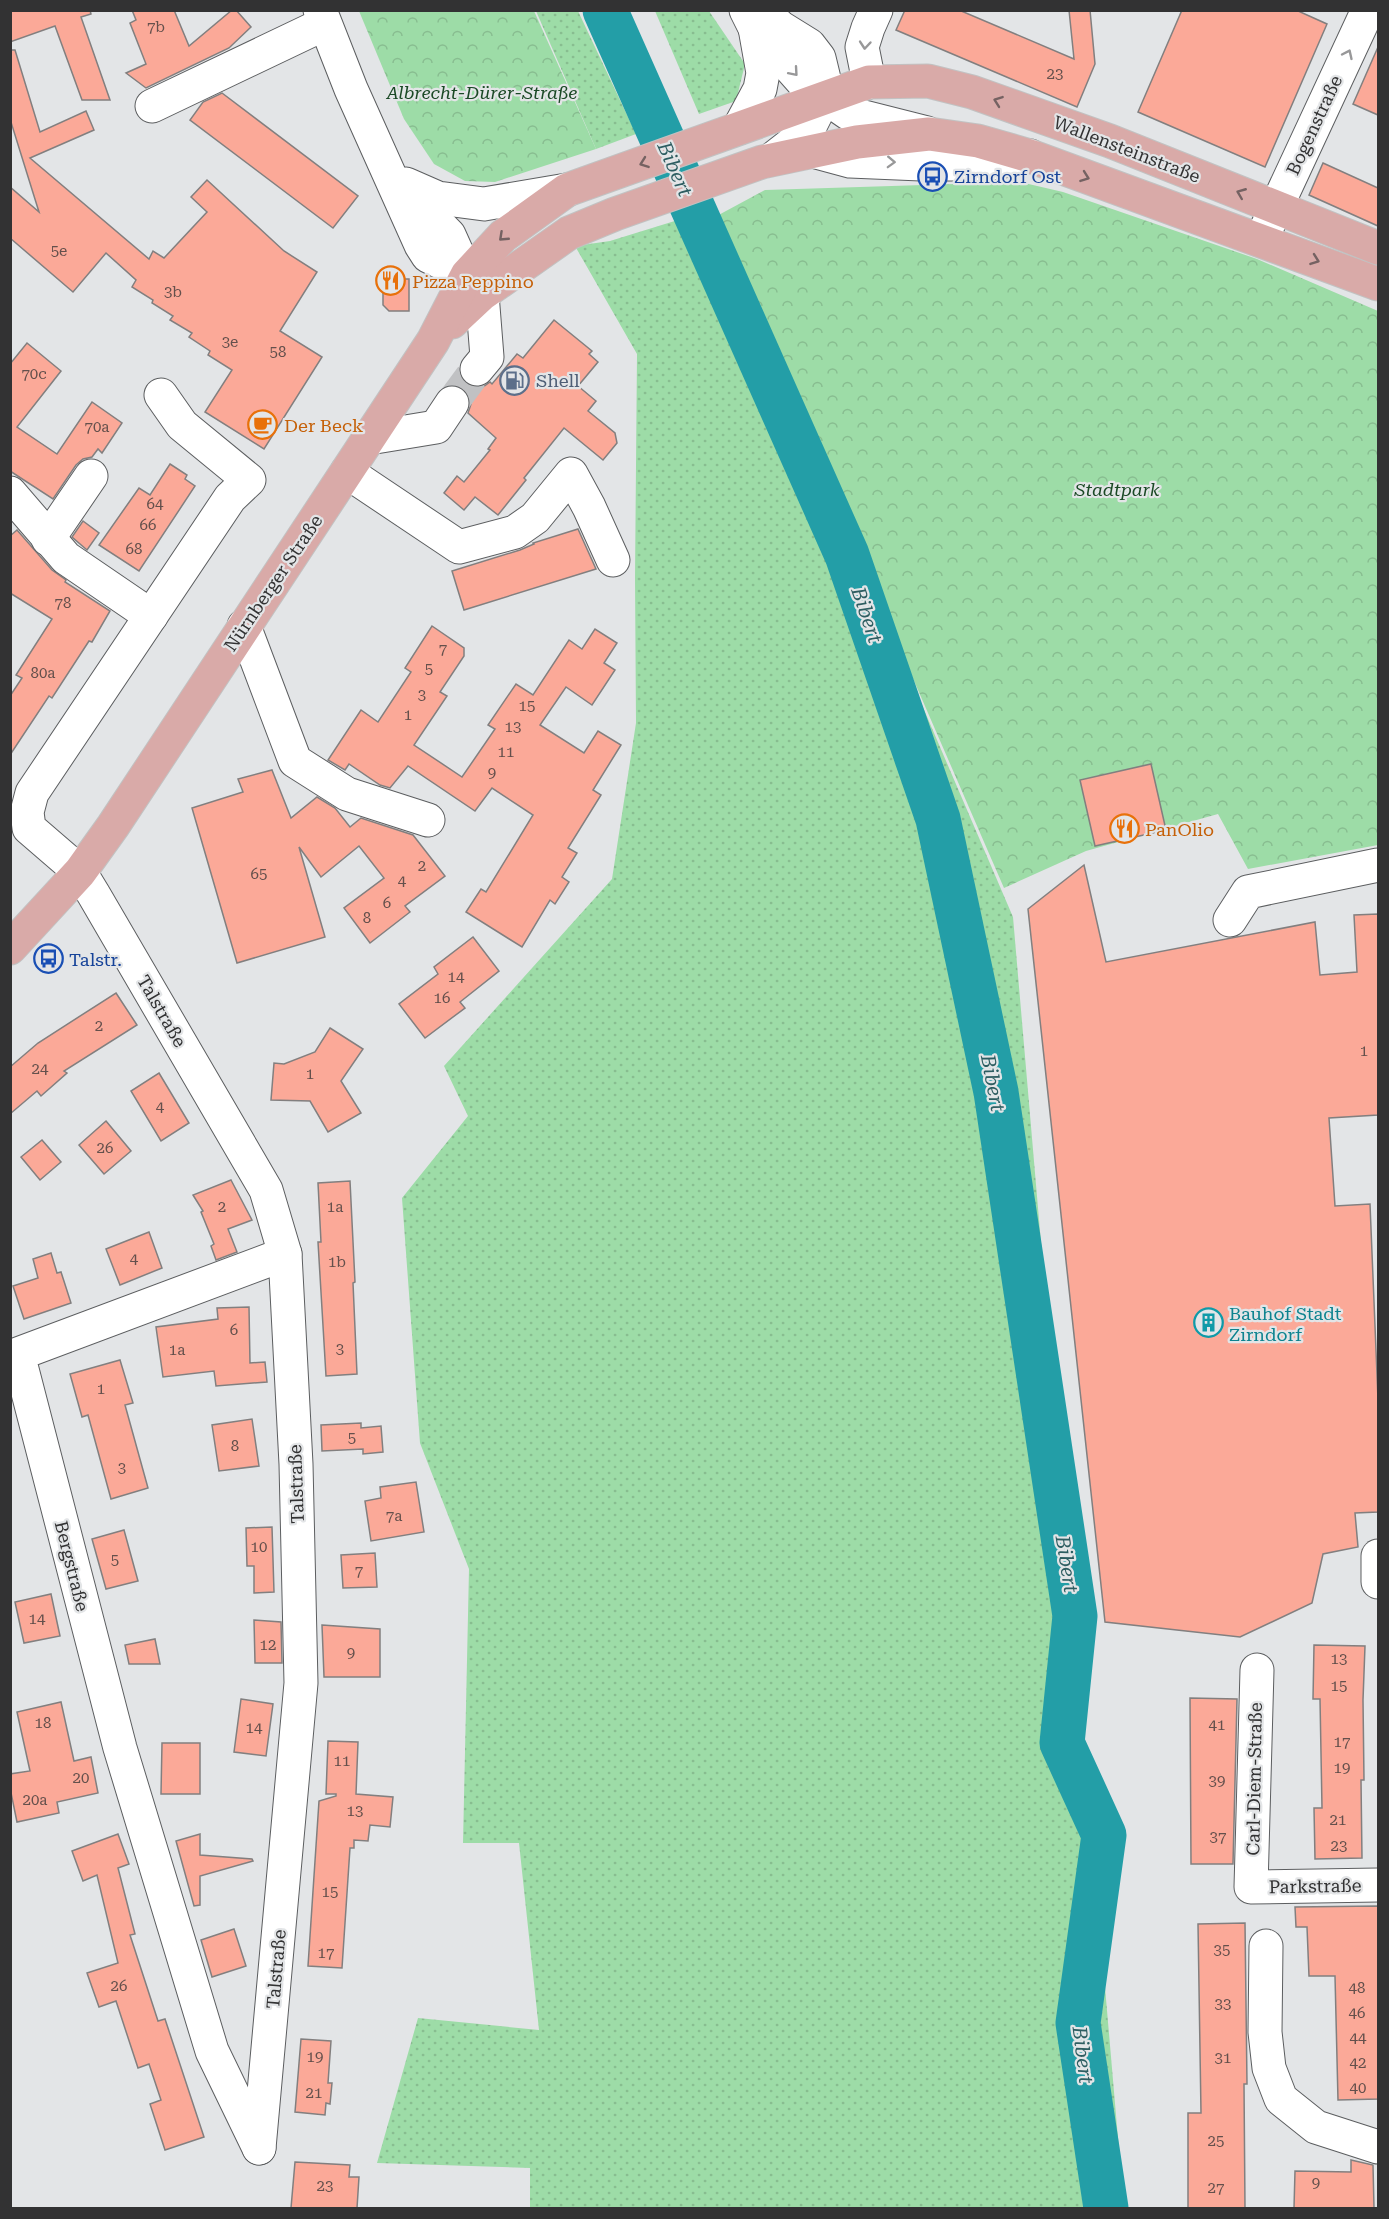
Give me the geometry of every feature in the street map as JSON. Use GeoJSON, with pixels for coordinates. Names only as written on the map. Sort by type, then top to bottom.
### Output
{"type":"FeatureCollection","features":[{"type":"Feature","properties":{"kind":"main road","name":"Wallensteinstraße"},"geometry":{"type":"LineString","coordinates":[[785,113],[825,96],[869,82],[928,81],[972,92],[1110,141],[1378,248]]}},
{"type":"Feature","properties":{"kind":"main road","name":"Nürnberger Straße"},"geometry":{"type":"LineString","coordinates":[[10,948],[80,872],[113,826],[433,341],[474,284],[503,236],[567,190],[785,113]]}},
{"type":"Feature","properties":{"kind":"main road","name":"Wallensteinstraße"},"geometry":{"type":"LineString","coordinates":[[771,160],[857,142],[929,134],[978,141],[1030,156],[1378,284]]}},
{"type":"Feature","properties":{"kind":"main road","name":"Nürnberger Straße"},"geometry":{"type":"LineString","coordinates":[[474,284],[569,233],[615,214],[771,160]]}},
{"type":"Feature","properties":{"kind":"street"},"geometry":{"type":"LineString","coordinates":[[869,82],[862,47],[876,10]]}},
{"type":"Feature","properties":{"kind":"street","name":"Bogenstraße"},"geometry":{"type":"LineString","coordinates":[[1261,240],[1368,10]]}},
{"type":"Feature","properties":{"kind":"street"},"geometry":{"type":"LineString","coordinates":[[729,132],[760,89],[763,73],[754,16]]}},
{"type":"Feature","properties":{"kind":"street","name":"Wallensteinstraße"},"geometry":{"type":"LineString","coordinates":[[754,16],[780,27],[809,45],[819,58],[869,82],[906,118],[929,134]]}},
{"type":"Feature","properties":{"kind":"street","name":"Wallensteinstraße"},"geometry":{"type":"LineString","coordinates":[[754,16],[803,82],[848,113],[929,134]]}},
{"type":"Feature","properties":{"kind":"street"},"geometry":{"type":"LineString","coordinates":[[152,106],[322,17],[351,89],[421,245],[428,256],[474,284],[487,357],[477,369]]}},
{"type":"Feature","properties":{"kind":"street"},"geometry":{"type":"LineString","coordinates":[[771,160],[807,132],[825,96],[825,83],[819,58]]}},
{"type":"Feature","properties":{"kind":"street"},"geometry":{"type":"LineString","coordinates":[[813,151],[850,161],[921,164],[987,164],[1030,156]]}},
{"type":"Feature","properties":{"kind":"street"},"geometry":{"type":"LineString","coordinates":[[392,177],[438,198],[467,203],[484,204],[567,190]]}},
{"type":"Feature","properties":{"kind":"street"},"geometry":{"type":"LineString","coordinates":[[80,872],[29,828],[27,812],[32,793],[230,498],[249,480],[182,425],[161,395]]}},
{"type":"Feature","properties":{"kind":"street"},"geometry":{"type":"LineString","coordinates":[[369,438],[436,427],[452,403]]}},
{"type":"Feature","properties":{"kind":"street"},"geometry":{"type":"LineString","coordinates":[[347,472],[459,547],[515,532],[535,518],[571,474],[614,560]]}},
{"type":"Feature","properties":{"kind":"street"},"geometry":{"type":"LineString","coordinates":[[48,539],[92,476]]}},
{"type":"Feature","properties":{"kind":"street"},"geometry":{"type":"LineString","coordinates":[[15,509],[66,558],[151,616]]}},
{"type":"Feature","properties":{"kind":"street"},"geometry":{"type":"LineString","coordinates":[[244,626],[295,761],[347,794],[428,820]]}},
{"type":"Feature","properties":{"kind":"street"},"geometry":{"type":"LineString","coordinates":[[1230,920],[1248,891],[1378,864]]}},
{"type":"Feature","properties":{"kind":"street","name":"Talstraße"},"geometry":{"type":"LineString","coordinates":[[80,872],[266,1190],[285,1254],[296,1464],[301,1683],[259,2148]]}},
{"type":"Feature","properties":{"kind":"street","name":"Bergstraße"},"geometry":{"type":"LineString","coordinates":[[259,2148],[212,2051],[109,1710],[18,1354],[285,1254]]}},
{"type":"Feature","properties":{"kind":"street"},"geometry":{"type":"LineString","coordinates":[[1378,1556],[1378,1582]]}},
{"type":"Feature","properties":{"kind":"street","name":"Carl-Diem-Straße"},"geometry":{"type":"LineString","coordinates":[[1251,1887],[1257,1670]]}},
{"type":"Feature","properties":{"kind":"street","name":"Parkstraße"},"geometry":{"type":"LineString","coordinates":[[1251,1887],[1378,1885]]}},
{"type":"Feature","properties":{"kind":"street"},"geometry":{"type":"LineString","coordinates":[[1266,1946],[1265,2032],[1269,2068],[1281,2099],[1316,2127],[1378,2146]]}},
{"type":"Feature","properties":{"kind":"street"},"geometry":{"type":"LineString","coordinates":[[212,2051],[248,2063],[271,2031]]}},
{"type":"Feature","properties":{"kind":"green space","name":"Albrecht-Dürer-Straße"},"geometry":{"type":"Polygon","coordinates":[[[359,11],[534,11],[596,149],[495,182],[465,181],[434,164],[404,119],[359,11]]]}},
{"type":"Feature","properties":{"kind":"green space"},"geometry":{"type":"Polygon","coordinates":[[[536,11],[578,11],[636,134],[596,149],[536,11]]]}},
{"type":"Feature","properties":{"kind":"green space"},"geometry":{"type":"Polygon","coordinates":[[[655,11],[709,11],[745,64],[736,101],[699,114],[655,11]]]}},
{"type":"Feature","properties":{"kind":"green space","name":"Stadtpark"},"geometry":{"type":"Polygon","coordinates":[[[1020,182],[1063,192],[1257,259],[1378,311],[1378,845],[1248,869],[1218,814],[1086,851],[1004,888],[713,218],[765,190],[1020,182]]]}},
{"type":"Feature","properties":{"kind":"green space"},"geometry":{"type":"Polygon","coordinates":[[[707,211],[713,218],[1013,917],[1124,2208],[530,2208],[530,2168],[377,2163],[418,2018],[539,2030],[519,1843],[463,1843],[469,1569],[420,1443],[402,1198],[468,1116],[444,1066],[612,879],[636,723],[637,354],[575,246],[610,241],[707,211]]]}},
{"type":"Feature","properties":{"kind":"building"},"geometry":{"type":"Polygon","coordinates":[[[10,10],[90,10],[91,14],[81,17],[110,100],[82,100],[55,26],[10,42],[10,10]]]}},
{"type":"Feature","properties":{"kind":"building"},"geometry":{"type":"Polygon","coordinates":[[[132,10],[174,10],[189,46],[232,10],[236,10],[251,27],[229,48],[146,88],[126,73],[146,64],[130,23],[136,20],[132,10]]]}},
{"type":"Feature","properties":{"kind":"building"},"geometry":{"type":"Polygon","coordinates":[[[905,10],[959,10],[1074,59],[1069,10],[1090,10],[1095,64],[1077,107],[896,30],[905,10]]]}},
{"type":"Feature","properties":{"kind":"building"},"geometry":{"type":"Polygon","coordinates":[[[1182,10],[1296,10],[1327,24],[1265,167],[1138,112],[1182,10]]]}},
{"type":"Feature","properties":{"kind":"building"},"geometry":{"type":"Polygon","coordinates":[[[1378,47],[1378,115],[1353,104],[1378,47]]]}},
{"type":"Feature","properties":{"kind":"building"},"geometry":{"type":"Polygon","coordinates":[[[10,50],[15,50],[40,132],[86,111],[94,130],[30,158],[149,259],[153,251],[164,258],[207,212],[191,197],[207,180],[284,251],[317,272],[280,331],[322,357],[264,449],[205,412],[232,370],[208,355],[210,351],[189,337],[192,333],[170,320],[173,316],[132,287],[136,280],[106,253],[73,292],[10,238],[10,187],[39,212],[10,119],[10,50]]]}},
{"type":"Feature","properties":{"kind":"building"},"geometry":{"type":"Polygon","coordinates":[[[222,93],[358,196],[333,228],[190,120],[203,102],[222,93]]]}},
{"type":"Feature","properties":{"kind":"building"},"geometry":{"type":"Polygon","coordinates":[[[1323,163],[1378,188],[1378,226],[1309,195],[1323,163]]]}},
{"type":"Feature","properties":{"kind":"building"},"geometry":{"type":"Polygon","coordinates":[[[383,279],[409,279],[409,311],[389,311],[383,305],[383,279]]]}},
{"type":"Feature","properties":{"kind":"building"},"geometry":{"type":"Polygon","coordinates":[[[554,320],[592,351],[589,354],[598,362],[578,386],[596,401],[588,411],[615,433],[617,443],[603,460],[564,428],[498,515],[475,497],[464,510],[444,493],[457,476],[464,482],[490,450],[488,449],[496,438],[468,413],[471,404],[463,388],[454,384],[448,385],[459,371],[465,383],[473,387],[483,387],[490,382],[492,384],[517,354],[523,358],[554,320]]]}},
{"type":"Feature","properties":{"kind":"building"},"geometry":{"type":"Polygon","coordinates":[[[27,343],[61,371],[17,427],[57,454],[92,402],[122,423],[102,453],[98,449],[92,457],[83,459],[76,465],[53,499],[10,471],[10,364],[27,343]]]}},
{"type":"Feature","properties":{"kind":"building"},"geometry":{"type":"Polygon","coordinates":[[[170,464],[187,475],[185,479],[195,486],[139,571],[99,545],[139,488],[150,495],[170,464]]]}},
{"type":"Feature","properties":{"kind":"building"},"geometry":{"type":"Polygon","coordinates":[[[83,521],[99,533],[87,550],[72,537],[83,521]]]}},
{"type":"Feature","properties":{"kind":"building"},"geometry":{"type":"Polygon","coordinates":[[[578,529],[596,569],[464,610],[452,571],[578,529]]]}},
{"type":"Feature","properties":{"kind":"building"},"geometry":{"type":"Polygon","coordinates":[[[17,530],[52,570],[66,580],[65,582],[110,611],[92,642],[89,641],[52,698],[49,696],[10,755],[10,696],[22,678],[16,675],[52,619],[10,593],[10,536],[17,530]]]}},
{"type":"Feature","properties":{"kind":"building"},"geometry":{"type":"Polygon","coordinates":[[[432,626],[464,648],[464,656],[440,692],[447,696],[414,745],[462,777],[495,729],[488,725],[516,684],[533,695],[569,640],[582,649],[595,629],[617,643],[604,663],[615,670],[592,705],[566,687],[540,725],[584,753],[598,731],[621,745],[593,790],[601,795],[568,848],[577,853],[562,877],[569,882],[555,904],[550,900],[522,947],[466,912],[481,889],[486,892],[533,815],[492,788],[475,811],[408,766],[390,788],[380,785],[349,764],[345,770],[328,760],[361,710],[378,722],[411,672],[405,668],[432,626]]]}},
{"type":"Feature","properties":{"kind":"building"},"geometry":{"type":"Polygon","coordinates":[[[1151,764],[1166,830],[1095,846],[1080,780],[1151,764]]]}},
{"type":"Feature","properties":{"kind":"building"},"geometry":{"type":"Polygon","coordinates":[[[272,770],[291,818],[317,797],[335,808],[350,827],[361,818],[413,835],[445,876],[405,906],[410,912],[370,943],[344,908],[384,878],[359,846],[321,877],[299,847],[325,937],[237,963],[192,808],[243,792],[238,779],[272,770]]]}},
{"type":"Feature","properties":{"kind":"building","name":"Bauhof Stadt Zirndorf"},"geometry":{"type":"Polygon","coordinates":[[[1084,865],[1106,962],[1315,922],[1320,975],[1357,972],[1354,915],[1378,914],[1378,1115],[1329,1118],[1335,1206],[1370,1204],[1378,1399],[1378,1512],[1355,1513],[1358,1547],[1323,1554],[1312,1603],[1240,1637],[1105,1622],[1028,909],[1084,865]]]}},
{"type":"Feature","properties":{"kind":"building"},"geometry":{"type":"Polygon","coordinates":[[[473,937],[499,971],[460,1002],[465,1008],[425,1038],[399,1004],[438,974],[434,967],[473,937]]]}},
{"type":"Feature","properties":{"kind":"building"},"geometry":{"type":"Polygon","coordinates":[[[116,993],[137,1025],[64,1071],[67,1073],[41,1096],[37,1091],[10,1114],[10,1067],[38,1043],[116,993]]]}},
{"type":"Feature","properties":{"kind":"building"},"geometry":{"type":"Polygon","coordinates":[[[330,1028],[363,1049],[341,1081],[361,1113],[328,1132],[310,1101],[271,1100],[274,1063],[284,1064],[315,1052],[330,1028]]]}},
{"type":"Feature","properties":{"kind":"building"},"geometry":{"type":"Polygon","coordinates":[[[159,1073],[189,1123],[161,1141],[131,1091],[159,1073]]]}},
{"type":"Feature","properties":{"kind":"building"},"geometry":{"type":"Polygon","coordinates":[[[106,1121],[131,1151],[104,1174],[79,1145],[106,1121]]]}},
{"type":"Feature","properties":{"kind":"building"},"geometry":{"type":"Polygon","coordinates":[[[42,1140],[61,1162],[40,1180],[21,1157],[42,1140]]]}},
{"type":"Feature","properties":{"kind":"building"},"geometry":{"type":"Polygon","coordinates":[[[231,1180],[252,1220],[228,1229],[237,1252],[216,1260],[211,1246],[214,1244],[201,1212],[203,1211],[193,1195],[231,1180]]]}},
{"type":"Feature","properties":{"kind":"building"},"geometry":{"type":"Polygon","coordinates":[[[350,1181],[357,1374],[326,1376],[318,1242],[321,1242],[318,1183],[350,1181]]]}},
{"type":"Feature","properties":{"kind":"building"},"geometry":{"type":"Polygon","coordinates":[[[149,1232],[162,1268],[120,1285],[106,1249],[149,1232]]]}},
{"type":"Feature","properties":{"kind":"building"},"geometry":{"type":"Polygon","coordinates":[[[51,1253],[57,1273],[61,1272],[71,1303],[24,1319],[13,1286],[38,1278],[33,1259],[51,1253]]]}},
{"type":"Feature","properties":{"kind":"building"},"geometry":{"type":"Polygon","coordinates":[[[249,1307],[250,1363],[265,1362],[267,1382],[216,1386],[214,1371],[163,1377],[156,1327],[218,1319],[217,1308],[249,1307]]]}},
{"type":"Feature","properties":{"kind":"building"},"geometry":{"type":"Polygon","coordinates":[[[120,1360],[133,1403],[125,1405],[148,1488],[111,1499],[88,1415],[82,1417],[70,1374],[120,1360]]]}},
{"type":"Feature","properties":{"kind":"building"},"geometry":{"type":"Polygon","coordinates":[[[252,1419],[259,1466],[219,1471],[212,1425],[252,1419]]]}},
{"type":"Feature","properties":{"kind":"building"},"geometry":{"type":"Polygon","coordinates":[[[361,1423],[361,1428],[381,1426],[383,1452],[363,1454],[363,1449],[322,1451],[321,1425],[361,1423]]]}},
{"type":"Feature","properties":{"kind":"building"},"geometry":{"type":"Polygon","coordinates":[[[416,1482],[424,1532],[371,1541],[365,1501],[381,1498],[380,1487],[416,1482]]]}},
{"type":"Feature","properties":{"kind":"building"},"geometry":{"type":"Polygon","coordinates":[[[272,1527],[274,1592],[254,1593],[254,1566],[247,1566],[246,1528],[272,1527]]]}},
{"type":"Feature","properties":{"kind":"building"},"geometry":{"type":"Polygon","coordinates":[[[124,1530],[138,1581],[106,1589],[92,1539],[124,1530]]]}},
{"type":"Feature","properties":{"kind":"building"},"geometry":{"type":"Polygon","coordinates":[[[375,1553],[377,1587],[343,1588],[341,1555],[375,1553]]]}},
{"type":"Feature","properties":{"kind":"building"},"geometry":{"type":"Polygon","coordinates":[[[51,1594],[60,1636],[24,1643],[15,1602],[51,1594]]]}},
{"type":"Feature","properties":{"kind":"building"},"geometry":{"type":"Polygon","coordinates":[[[254,1620],[281,1622],[282,1663],[255,1663],[254,1620]]]}},
{"type":"Feature","properties":{"kind":"building"},"geometry":{"type":"Polygon","coordinates":[[[322,1625],[380,1629],[380,1677],[324,1677],[322,1625]]]}},
{"type":"Feature","properties":{"kind":"building"},"geometry":{"type":"Polygon","coordinates":[[[155,1639],[160,1664],[129,1664],[125,1645],[155,1639]]]}},
{"type":"Feature","properties":{"kind":"building"},"geometry":{"type":"Polygon","coordinates":[[[1314,1645],[1365,1646],[1364,1780],[1361,1780],[1362,1858],[1315,1859],[1314,1808],[1322,1808],[1320,1699],[1313,1699],[1314,1645]]]}},
{"type":"Feature","properties":{"kind":"building"},"geometry":{"type":"Polygon","coordinates":[[[1190,1698],[1237,1699],[1233,1864],[1191,1864],[1190,1698]]]}},
{"type":"Feature","properties":{"kind":"building"},"geometry":{"type":"Polygon","coordinates":[[[241,1699],[273,1704],[266,1756],[234,1752],[241,1699]]]}},
{"type":"Feature","properties":{"kind":"building"},"geometry":{"type":"Polygon","coordinates":[[[61,1702],[74,1761],[91,1757],[98,1793],[57,1802],[59,1813],[17,1822],[10,1788],[10,1774],[30,1771],[17,1712],[61,1702]]]}},
{"type":"Feature","properties":{"kind":"building"},"geometry":{"type":"Polygon","coordinates":[[[328,1741],[358,1742],[356,1794],[393,1797],[390,1827],[370,1825],[368,1841],[354,1840],[354,1848],[350,1848],[342,1968],[308,1966],[319,1801],[336,1796],[336,1794],[326,1794],[328,1741]]]}},
{"type":"Feature","properties":{"kind":"building"},"geometry":{"type":"Polygon","coordinates":[[[162,1743],[200,1743],[200,1794],[161,1794],[162,1743]]]}},
{"type":"Feature","properties":{"kind":"building"},"geometry":{"type":"Polygon","coordinates":[[[118,1834],[129,1864],[118,1868],[135,1934],[130,1935],[158,2021],[165,2019],[204,2137],[165,2150],[150,2104],[161,2100],[149,2064],[138,2068],[116,2001],[99,2007],[87,1973],[118,1963],[97,1875],[83,1881],[72,1851],[118,1834]]]}},
{"type":"Feature","properties":{"kind":"building"},"geometry":{"type":"Polygon","coordinates":[[[200,1834],[200,1855],[252,1859],[253,1861],[200,1876],[200,1905],[194,1906],[176,1841],[200,1834]]]}},
{"type":"Feature","properties":{"kind":"building"},"geometry":{"type":"Polygon","coordinates":[[[1378,1906],[1378,2099],[1338,2100],[1335,1976],[1309,1976],[1307,1927],[1296,1927],[1295,1907],[1378,1906]]]}},
{"type":"Feature","properties":{"kind":"building"},"geometry":{"type":"Polygon","coordinates":[[[1245,1923],[1247,2084],[1244,2084],[1245,2208],[1188,2208],[1188,2113],[1201,2113],[1198,1924],[1245,1923]]]}},
{"type":"Feature","properties":{"kind":"building"},"geometry":{"type":"Polygon","coordinates":[[[234,1929],[246,1966],[212,1977],[201,1940],[234,1929]]]}},
{"type":"Feature","properties":{"kind":"building"},"geometry":{"type":"Polygon","coordinates":[[[301,2039],[331,2041],[328,2083],[332,2083],[330,2104],[326,2103],[325,2115],[295,2112],[301,2039]]]}},
{"type":"Feature","properties":{"kind":"building"},"geometry":{"type":"Polygon","coordinates":[[[1351,2160],[1373,2165],[1374,2208],[1294,2208],[1295,2171],[1351,2172],[1351,2160]]]}},
{"type":"Feature","properties":{"kind":"building"},"geometry":{"type":"Polygon","coordinates":[[[295,2162],[350,2165],[349,2177],[359,2177],[357,2208],[291,2208],[295,2162]]]}},
{"type":"Feature","properties":{"kind":"waterway","name":"Bibert"},"geometry":{"type":"LineString","coordinates":[[605,10],[847,555],[938,819],[996,1092],[1075,1616],[1062,1743],[1104,1835],[1078,2023],[1106,2208]]}},
{"type":"Feature","properties":{"kind":"tunnel"},"geometry":{"type":"LineString","coordinates":[[452,403],[477,369]]}},
{"type":"Feature","properties":{"kind":"place","name":"Zirndorf Ost"},"geometry":{"type":"Point","coordinates":[933,176]}},
{"type":"Feature","properties":{"kind":"place","name":"Pizza Peppino"},"geometry":{"type":"Point","coordinates":[391,281]}},
{"type":"Feature","properties":{"kind":"place","name":"Shell"},"geometry":{"type":"Point","coordinates":[515,380]}},
{"type":"Feature","properties":{"kind":"place","name":"Der Beck"},"geometry":{"type":"Point","coordinates":[263,425]}},
{"type":"Feature","properties":{"kind":"place","name":"PanOlio"},"geometry":{"type":"Point","coordinates":[1124,829]}},
{"type":"Feature","properties":{"kind":"place","name":"Talstr."},"geometry":{"type":"Point","coordinates":[48,959]}},
{"type":"Feature","properties":{"kind":"place","name":"Bauhof Stadt Zirndorf"},"geometry":{"type":"Point","coordinates":[1208,1323]}}]}
